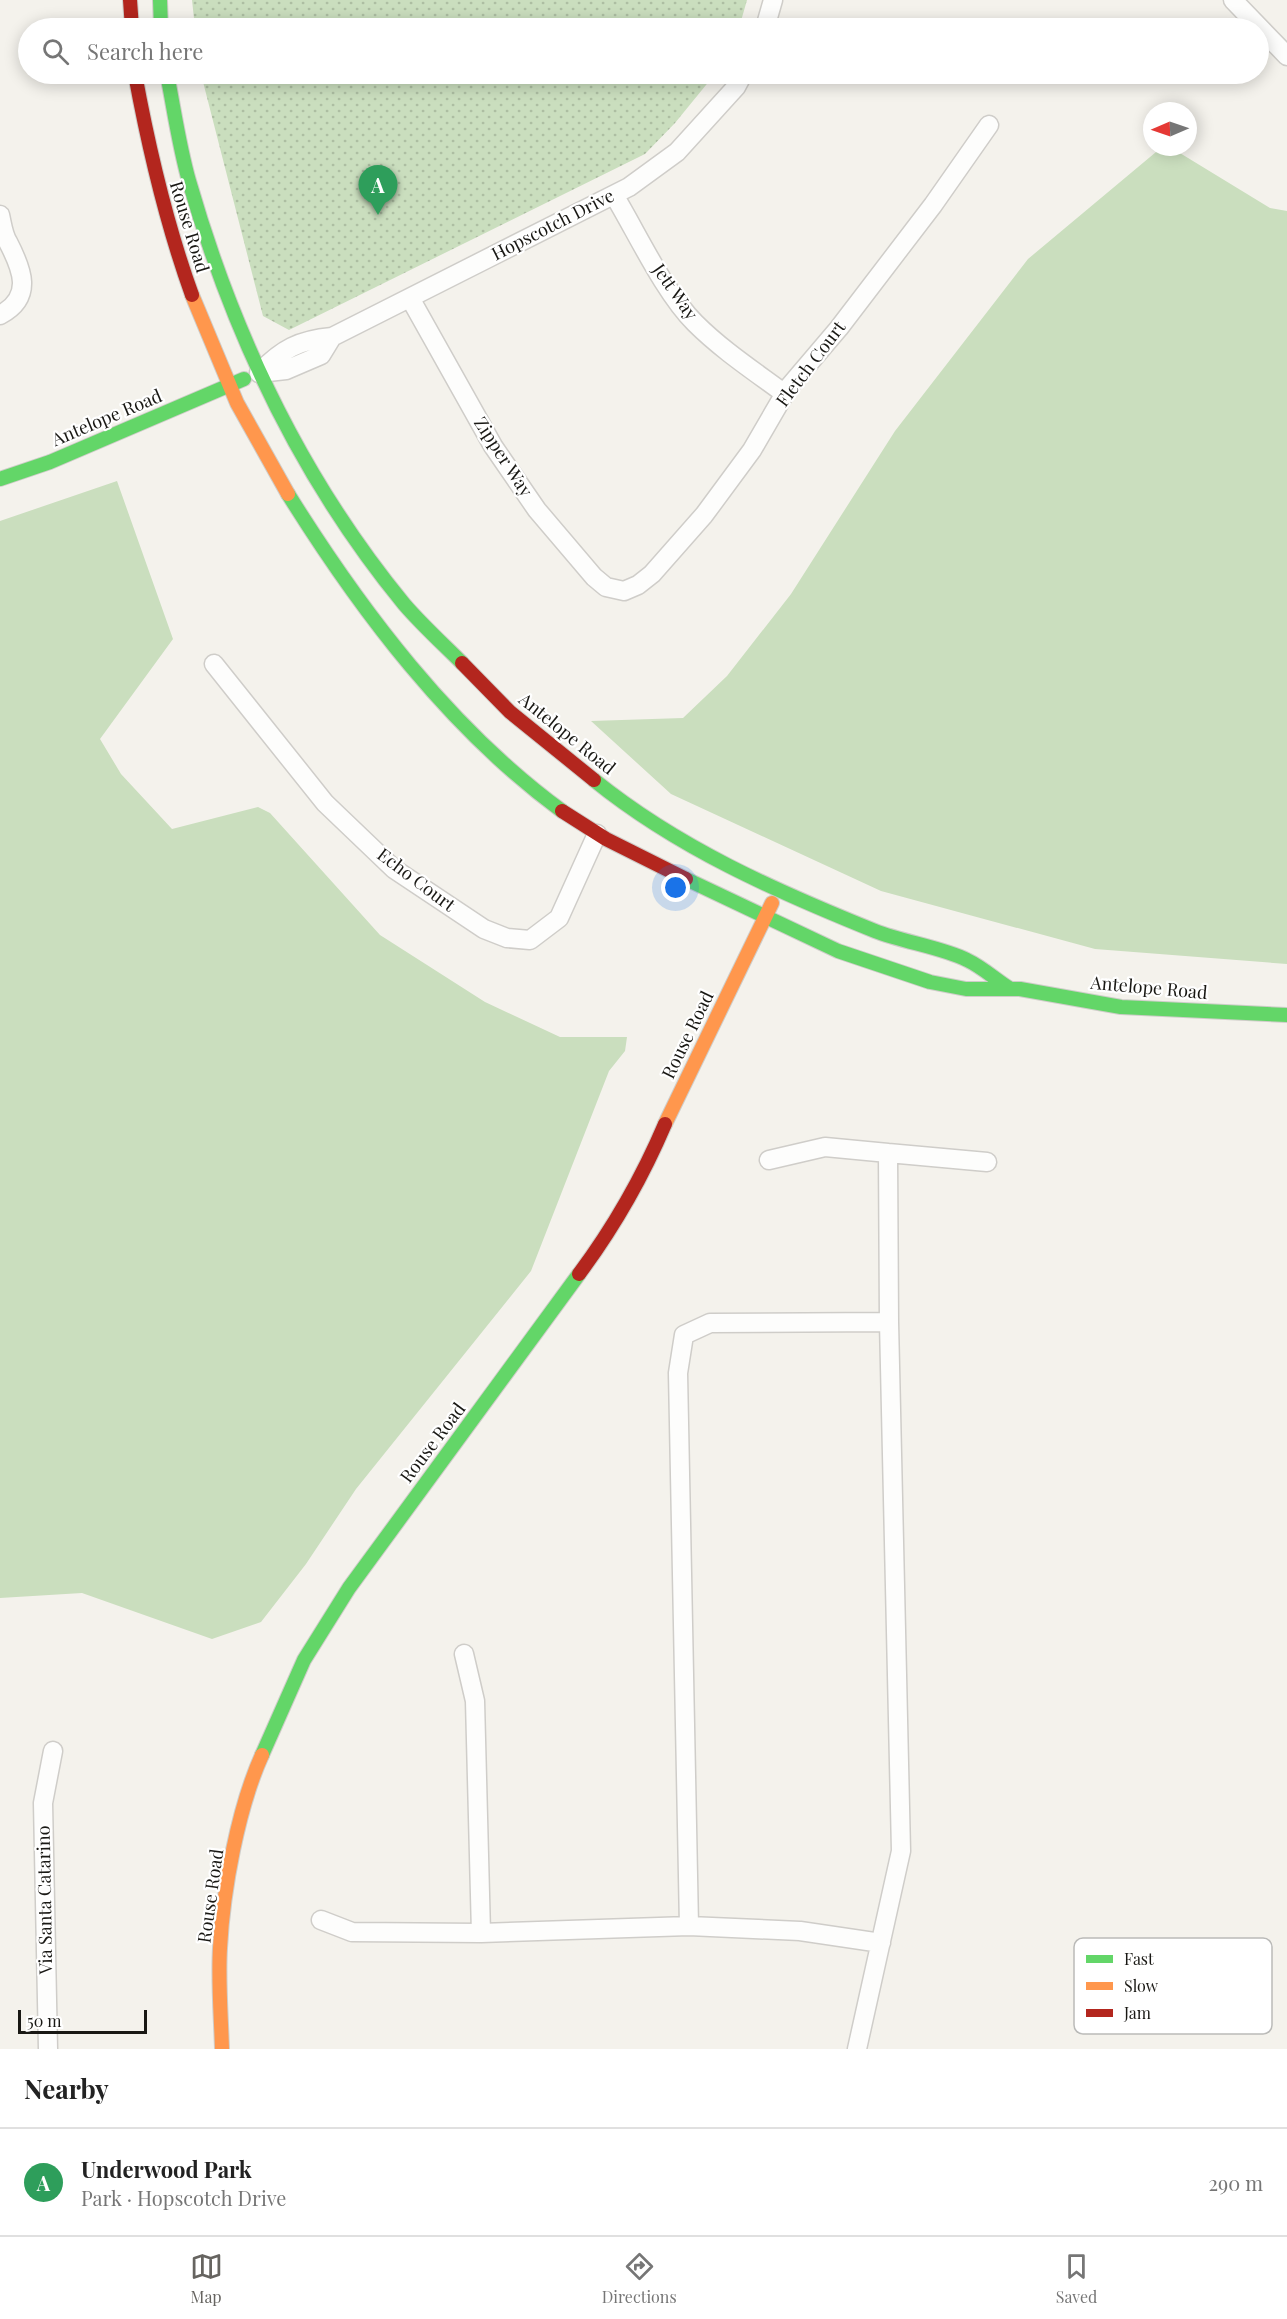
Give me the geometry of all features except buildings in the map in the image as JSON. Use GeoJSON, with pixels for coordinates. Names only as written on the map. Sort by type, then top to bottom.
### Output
{"type":"FeatureCollection","features":[{"type":"Feature","properties":{"kind":"street"},"geometry":{"type":"LineString","coordinates":[[130,0],[131,18]]}},
{"type":"Feature","properties":{"kind":"street"},"geometry":{"type":"LineString","coordinates":[[160,0],[161,18]]}},
{"type":"Feature","properties":{"kind":"street"},"geometry":{"type":"LineString","coordinates":[[768,18],[774,0]]}},
{"type":"Feature","properties":{"kind":"street"},"geometry":{"type":"LineString","coordinates":[[1233,0],[1250,18]]}},
{"type":"Feature","properties":{"kind":"street"},"geometry":{"type":"LineString","coordinates":[[1269,37],[1287,56]]}},
{"type":"Feature","properties":{"kind":"street","name":"Rouse Road"},"geometry":{"type":"LineString","coordinates":[[137,84],[167,220],[201,321],[227,387]]}},
{"type":"Feature","properties":{"kind":"street","name":"Rouse Road"},"geometry":{"type":"LineString","coordinates":[[169,84],[189,180],[230,300],[259,373]]}},
{"type":"Feature","properties":{"kind":"street","name":"Hopscotch Drive"},"geometry":{"type":"LineString","coordinates":[[259,373],[286,370],[321,355],[332,337],[614,195],[677,152],[738,84]]}},
{"type":"Feature","properties":{"kind":"street","name":"Fletch Court"},"geometry":{"type":"LineString","coordinates":[[624,591],[638,585],[652,574],[704,515],[752,450],[785,394],[933,205],[989,125]]}},
{"type":"Feature","properties":{"kind":"street","name":"Jett Way"},"geometry":{"type":"LineString","coordinates":[[614,195],[670,289],[693,321],[731,354],[785,394]]}},
{"type":"Feature","properties":{"kind":"street"},"geometry":{"type":"LineString","coordinates":[[0,215],[6,241],[16,255],[23,280],[21,292],[7,311]]}},
{"type":"Feature","properties":{"kind":"street","name":"Zipper Way"},"geometry":{"type":"LineString","coordinates":[[410,298],[493,446],[537,510],[594,577],[606,587],[624,591]]}},
{"type":"Feature","properties":{"kind":"street","name":"Antelope Road"},"geometry":{"type":"LineString","coordinates":[[0,479],[50,462],[259,373],[288,430],[340,516],[405,605],[510,712],[623,804],[733,870],[778,892],[895,939],[966,959],[1009,988]]}},
{"type":"Feature","properties":{"kind":"street","name":"Antelope Road"},"geometry":{"type":"LineString","coordinates":[[227,387],[285,495],[359,600],[408,662],[508,768],[568,816],[597,834],[764,919],[884,968],[963,989],[1009,988],[1100,1004],[1287,1015]]}},
{"type":"Feature","properties":{"kind":"street","name":"Echo Court"},"geometry":{"type":"LineString","coordinates":[[214,664],[326,803],[394,868],[484,929],[507,938],[530,940],[559,918],[597,834]]}},
{"type":"Feature","properties":{"kind":"street","name":"Rouse Road"},"geometry":{"type":"LineString","coordinates":[[222,2049],[220,1948],[226,1889],[249,1783],[304,1660],[355,1579],[603,1241],[644,1173],[778,892]]}},
{"type":"Feature","properties":{"kind":"street"},"geometry":{"type":"LineString","coordinates":[[769,1160],[825,1147],[987,1162]]}},
{"type":"Feature","properties":{"kind":"street"},"geometry":{"type":"LineString","coordinates":[[857,2049],[901,1851],[889,1322],[888,1153]]}},
{"type":"Feature","properties":{"kind":"street"},"geometry":{"type":"LineString","coordinates":[[689,1926],[678,1373],[684,1335],[710,1323],[889,1322]]}},
{"type":"Feature","properties":{"kind":"street"},"geometry":{"type":"LineString","coordinates":[[464,1654],[475,1701],[481,1933]]}},
{"type":"Feature","properties":{"kind":"street","name":"Via Santa Catarino"},"geometry":{"type":"LineString","coordinates":[[48,2049],[43,1803],[53,1751]]}},
{"type":"Feature","properties":{"kind":"street"},"geometry":{"type":"LineString","coordinates":[[321,1920],[352,1932],[481,1933],[689,1926],[800,1931],[881,1943]]}},
{"type":"Feature","properties":{"kind":"green space"},"geometry":{"type":"Polygon","coordinates":[[[192,0],[747,0],[742,18],[194,18],[192,0]]]}},
{"type":"Feature","properties":{"kind":"green space"},"geometry":{"type":"Polygon","coordinates":[[[204,84],[707,84],[675,123],[645,154],[289,330],[263,316],[204,84]]]}},
{"type":"Feature","properties":{"kind":"green space"},"geometry":{"type":"Polygon","coordinates":[[[1151,156],[1185,156],[1270,208],[1287,211],[1287,964],[1095,949],[881,891],[671,794],[591,721],[683,718],[727,676],[791,594],[895,431],[1028,259],[1151,156]]]}},
{"type":"Feature","properties":{"kind":"green space"},"geometry":{"type":"Polygon","coordinates":[[[117,481],[173,639],[100,739],[121,774],[172,829],[258,807],[270,813],[380,935],[485,1002],[560,1037],[627,1037],[625,1051],[609,1071],[531,1271],[356,1489],[306,1564],[261,1622],[212,1639],[82,1593],[0,1598],[0,521],[117,481]]]}},
{"type":"Feature","properties":{"kind":"traffic: fast"},"geometry":{"type":"LineString","coordinates":[[160,0],[161,18]]}},
{"type":"Feature","properties":{"kind":"traffic: fast"},"geometry":{"type":"LineString","coordinates":[[169,84],[185,168],[207,238],[227,294],[275,404],[334,508],[368,557],[411,612],[462,663]]}},
{"type":"Feature","properties":{"kind":"traffic: fast"},"geometry":{"type":"LineString","coordinates":[[0,479],[50,462],[244,379]]}},
{"type":"Feature","properties":{"kind":"traffic: fast"},"geometry":{"type":"LineString","coordinates":[[288,494],[346,581],[410,666],[482,743],[521,779],[562,811]]}},
{"type":"Feature","properties":{"kind":"traffic: fast"},"geometry":{"type":"LineString","coordinates":[[594,780],[659,827],[729,866],[765,884],[875,931],[958,956],[978,966],[1009,988]]}},
{"type":"Feature","properties":{"kind":"traffic: fast"},"geometry":{"type":"LineString","coordinates":[[686,879],[838,951],[930,982],[966,989],[1020,989],[1121,1007],[1287,1015]]}},
{"type":"Feature","properties":{"kind":"traffic: fast"},"geometry":{"type":"LineString","coordinates":[[262,1755],[304,1660],[349,1588],[579,1274]]}},
{"type":"Feature","properties":{"kind":"traffic: slow"},"geometry":{"type":"LineString","coordinates":[[192,295],[237,403],[288,494]]}},
{"type":"Feature","properties":{"kind":"traffic: slow"},"geometry":{"type":"LineString","coordinates":[[665,1124],[772,903]]}},
{"type":"Feature","properties":{"kind":"traffic: slow"},"geometry":{"type":"LineString","coordinates":[[222,2049],[219,1960],[224,1901],[239,1824],[253,1776],[262,1755]]}},
{"type":"Feature","properties":{"kind":"traffic: jam"},"geometry":{"type":"LineString","coordinates":[[130,0],[131,18]]}},
{"type":"Feature","properties":{"kind":"traffic: jam"},"geometry":{"type":"LineString","coordinates":[[137,84],[159,186],[192,295]]}},
{"type":"Feature","properties":{"kind":"traffic: jam"},"geometry":{"type":"LineString","coordinates":[[462,663],[510,712],[594,780]]}},
{"type":"Feature","properties":{"kind":"traffic: jam"},"geometry":{"type":"LineString","coordinates":[[562,811],[606,839],[686,879]]}},
{"type":"Feature","properties":{"kind":"traffic: jam"},"geometry":{"type":"LineString","coordinates":[[579,1274],[626,1202],[665,1124]]}},
{"type":"Feature","properties":{"kind":"place","name":"Underwood Park"},"geometry":{"type":"Point","coordinates":[378,215]}}]}
